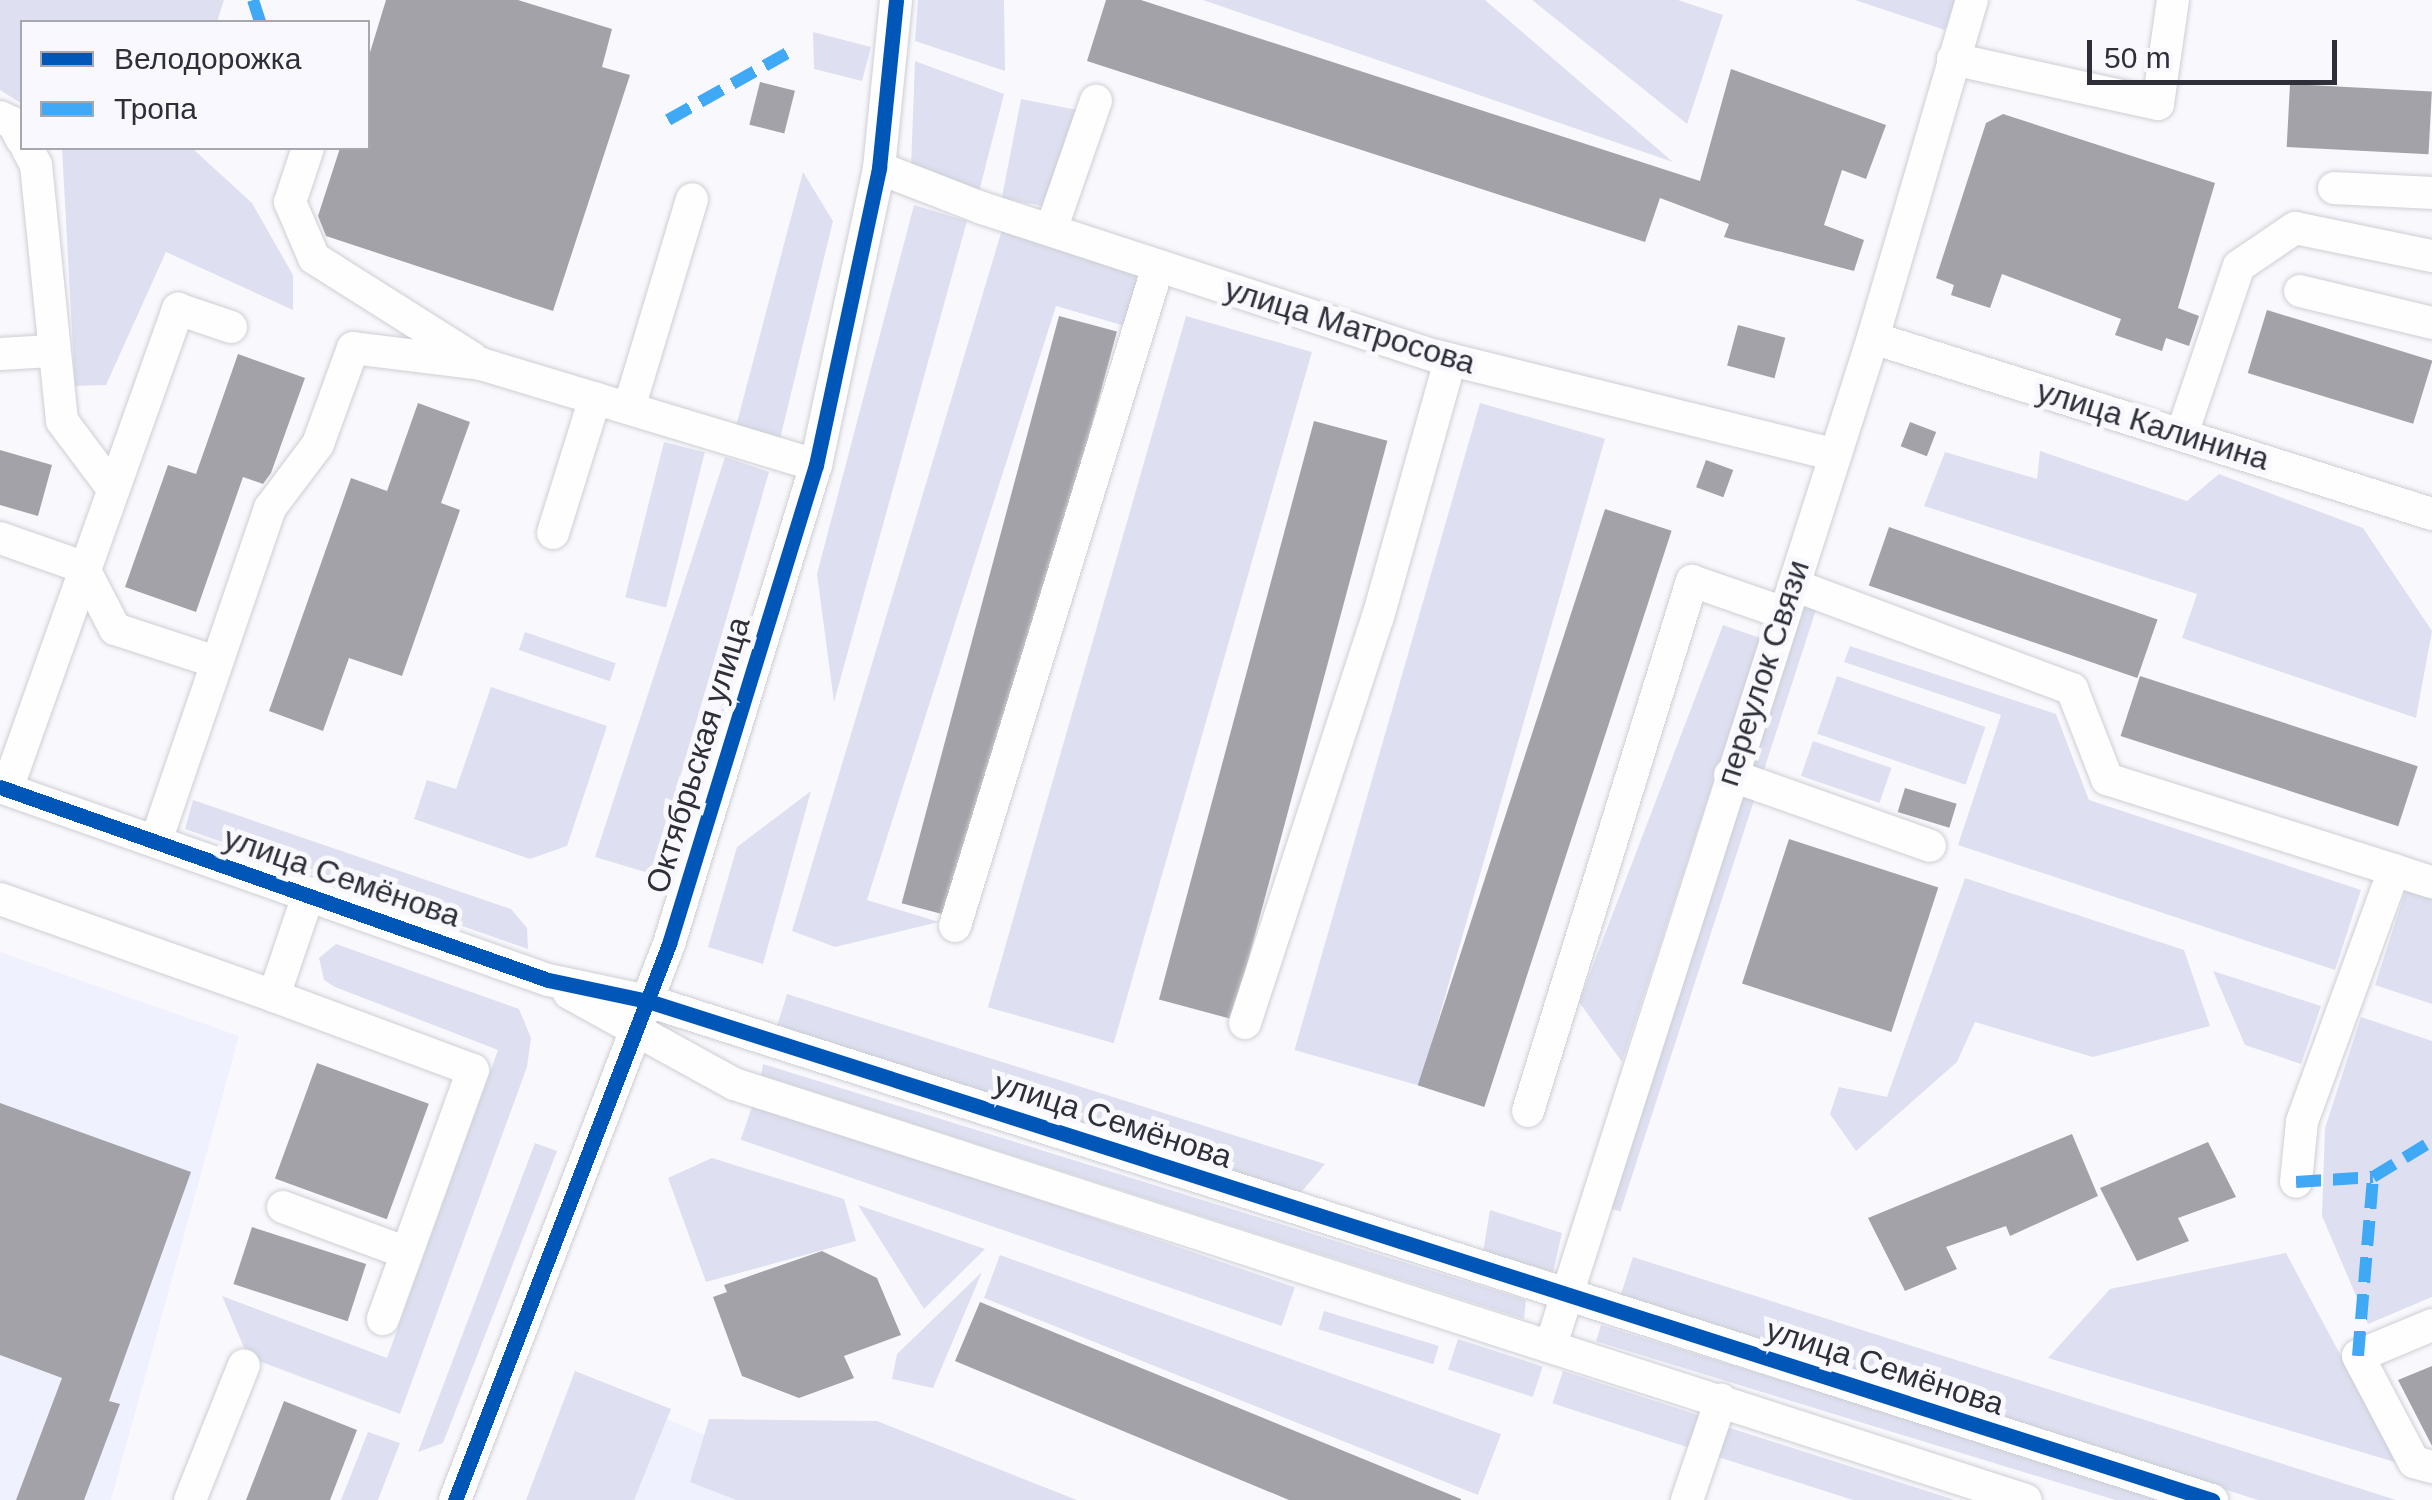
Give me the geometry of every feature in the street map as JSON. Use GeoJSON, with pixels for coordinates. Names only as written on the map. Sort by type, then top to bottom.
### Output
{"type":"FeatureCollection","features":[{"type":"Feature","properties":{"kind":"street","name":"Октябрьская улица"},"geometry":{"type":"LineString","coordinates":[[455,1500],[648,1002],[816,465],[879,168],[896,0]]}},
{"type":"Feature","properties":{"kind":"street","name":"переулок Связи"},"geometry":{"type":"LineString","coordinates":[[1550,1345],[1832,454],[1873,338],[1972,0]]}},
{"type":"Feature","properties":{"kind":"street"},"geometry":{"type":"LineString","coordinates":[[1953,59],[2158,104],[2173,0]]}},
{"type":"Feature","properties":{"kind":"street"},"geometry":{"type":"LineString","coordinates":[[1051,230],[1096,101]]}},
{"type":"Feature","properties":{"kind":"street"},"geometry":{"type":"LineString","coordinates":[[0,117],[13,123],[20,136]]}},
{"type":"Feature","properties":{"kind":"street"},"geometry":{"type":"LineString","coordinates":[[27,150],[36,165],[51,352],[62,420],[110,485]]}},
{"type":"Feature","properties":{"kind":"street"},"geometry":{"type":"LineString","coordinates":[[307,150],[290,202],[314,258],[482,364]]}},
{"type":"Feature","properties":{"kind":"street","name":"улица Матросова"},"geometry":{"type":"LineString","coordinates":[[879,168],[1158,266],[1450,360],[1832,454]]}},
{"type":"Feature","properties":{"kind":"street"},"geometry":{"type":"LineString","coordinates":[[2334,188],[2432,193]]}},
{"type":"Feature","properties":{"kind":"street"},"geometry":{"type":"LineString","coordinates":[[629,408],[692,199]]}},
{"type":"Feature","properties":{"kind":"street"},"geometry":{"type":"LineString","coordinates":[[2182,434],[2238,266],[2295,228],[2432,256]]}},
{"type":"Feature","properties":{"kind":"street"},"geometry":{"type":"LineString","coordinates":[[955,926],[1158,266]]}},
{"type":"Feature","properties":{"kind":"street"},"geometry":{"type":"LineString","coordinates":[[2300,291],[2432,323]]}},
{"type":"Feature","properties":{"kind":"street"},"geometry":{"type":"LineString","coordinates":[[3,788],[110,485],[178,309],[231,327]]}},
{"type":"Feature","properties":{"kind":"street","name":"улица Калинина"},"geometry":{"type":"LineString","coordinates":[[1873,338],[2432,514]]}},
{"type":"Feature","properties":{"kind":"street"},"geometry":{"type":"LineString","coordinates":[[156,841],[270,508],[318,444],[353,348],[482,364],[816,465]]}},
{"type":"Feature","properties":{"kind":"street"},"geometry":{"type":"LineString","coordinates":[[0,354],[51,352]]}},
{"type":"Feature","properties":{"kind":"street"},"geometry":{"type":"LineString","coordinates":[[1245,1023],[1378,616],[1450,360]]}},
{"type":"Feature","properties":{"kind":"street"},"geometry":{"type":"LineString","coordinates":[[553,532],[595,398]]}},
{"type":"Feature","properties":{"kind":"street"},"geometry":{"type":"LineString","coordinates":[[0,538],[82,568],[115,629],[216,662]]}},
{"type":"Feature","properties":{"kind":"street"},"geometry":{"type":"LineString","coordinates":[[1528,1111],[1692,581],[1789,599],[2072,689],[2107,779],[2432,882]]}},
{"type":"Feature","properties":{"kind":"street"},"geometry":{"type":"LineString","coordinates":[[1730,775],[1930,846]]}},
{"type":"Feature","properties":{"kind":"street","name":"улица Семёнова"},"geometry":{"type":"LineString","coordinates":[[3,788],[548,980],[648,1002],[2212,1500]]}},
{"type":"Feature","properties":{"kind":"street"},"geometry":{"type":"LineString","coordinates":[[2296,1182],[2302,1122],[2394,870]]}},
{"type":"Feature","properties":{"kind":"street"},"geometry":{"type":"LineString","coordinates":[[274,996],[308,893]]}},
{"type":"Feature","properties":{"kind":"street"},"geometry":{"type":"LineString","coordinates":[[0,899],[473,1070],[383,1319]]}},
{"type":"Feature","properties":{"kind":"street","name":"улица Семёнова"},"geometry":{"type":"LineString","coordinates":[[548,980],[635,1034],[734,1084],[2026,1500]]}},
{"type":"Feature","properties":{"kind":"street"},"geometry":{"type":"LineString","coordinates":[[283,1207],[407,1253]]}},
{"type":"Feature","properties":{"kind":"street"},"geometry":{"type":"LineString","coordinates":[[2432,1325],[2358,1356],[2414,1462],[2432,1468]]}},
{"type":"Feature","properties":{"kind":"street"},"geometry":{"type":"LineString","coordinates":[[190,1500],[244,1365]]}},
{"type":"Feature","properties":{"kind":"street"},"geometry":{"type":"LineString","coordinates":[[1687,1500],[1721,1400]]}},
{"type":"Feature","properties":{"kind":"shaded area"},"geometry":{"type":"Polygon","coordinates":[[[0,0],[224,0],[218,20],[20,20],[20,103],[0,90],[0,0]]]}},
{"type":"Feature","properties":{"kind":"shaded area"},"geometry":{"type":"Polygon","coordinates":[[[918,0],[1004,0],[1005,71],[915,41],[918,0]]]}},
{"type":"Feature","properties":{"kind":"shaded area"},"geometry":{"type":"Polygon","coordinates":[[[1203,0],[1485,0],[1673,162],[1203,0]]]}},
{"type":"Feature","properties":{"kind":"shaded area"},"geometry":{"type":"Polygon","coordinates":[[[1532,0],[1678,0],[1723,15],[1687,124],[1532,0]]]}},
{"type":"Feature","properties":{"kind":"shaded area"},"geometry":{"type":"Polygon","coordinates":[[[1855,0],[1955,0],[1945,30],[1855,0]]]}},
{"type":"Feature","properties":{"kind":"shaded area"},"geometry":{"type":"Polygon","coordinates":[[[813,32],[871,47],[862,81],[814,69],[813,32]]]}},
{"type":"Feature","properties":{"kind":"shaded area"},"geometry":{"type":"Polygon","coordinates":[[[915,61],[1004,94],[979,192],[911,168],[915,61]]]}},
{"type":"Feature","properties":{"kind":"shaded area"},"geometry":{"type":"Polygon","coordinates":[[[1021,99],[1079,110],[1060,209],[1002,198],[1021,99]]]}},
{"type":"Feature","properties":{"kind":"shaded area"},"geometry":{"type":"Polygon","coordinates":[[[62,150],[194,150],[252,203],[293,275],[293,310],[166,252],[106,385],[75,386],[62,150]]]}},
{"type":"Feature","properties":{"kind":"shaded area"},"geometry":{"type":"Polygon","coordinates":[[[803,172],[833,221],[779,443],[735,430],[803,172]]]}},
{"type":"Feature","properties":{"kind":"shaded area"},"geometry":{"type":"Polygon","coordinates":[[[914,205],[967,221],[834,702],[817,574],[914,205]]]}},
{"type":"Feature","properties":{"kind":"shaded area"},"geometry":{"type":"Polygon","coordinates":[[[1004,223],[1140,269],[1125,326],[1056,306],[867,900],[939,922],[835,947],[792,931],[1004,223]]]}},
{"type":"Feature","properties":{"kind":"shaded area"},"geometry":{"type":"Polygon","coordinates":[[[1186,316],[1312,352],[1114,1043],[988,1007],[1186,316]]]}},
{"type":"Feature","properties":{"kind":"shaded area"},"geometry":{"type":"Polygon","coordinates":[[[1480,403],[1605,439],[1419,1086],[1294,1050],[1480,403]]]}},
{"type":"Feature","properties":{"kind":"shaded area"},"geometry":{"type":"Polygon","coordinates":[[[664,442],[705,452],[666,607],[625,597],[664,442]]]}},
{"type":"Feature","properties":{"kind":"shaded area"},"geometry":{"type":"Polygon","coordinates":[[[2040,451],[2187,501],[2219,474],[2363,528],[2432,631],[2416,718],[2182,638],[2197,594],[1924,506],[1945,452],[2037,479],[2040,451]]]}},
{"type":"Feature","properties":{"kind":"shaded area"},"geometry":{"type":"Polygon","coordinates":[[[725,457],[769,472],[652,874],[595,857],[725,457]]]}},
{"type":"Feature","properties":{"kind":"shaded area"},"geometry":{"type":"Polygon","coordinates":[[[1803,598],[1818,603],[1620,1212],[1605,1207],[1803,598]]]}},
{"type":"Feature","properties":{"kind":"shaded area"},"geometry":{"type":"Polygon","coordinates":[[[1723,625],[1760,638],[1622,1062],[1579,1002],[1723,625]]]}},
{"type":"Feature","properties":{"kind":"shaded area"},"geometry":{"type":"Polygon","coordinates":[[[525,632],[616,663],[610,681],[519,650],[525,632]]]}},
{"type":"Feature","properties":{"kind":"shaded area"},"geometry":{"type":"Polygon","coordinates":[[[1850,646],[2056,714],[2089,800],[2361,890],[2335,970],[1958,845],[2001,715],[1844,662],[1850,646]]]}},
{"type":"Feature","properties":{"kind":"shaded area"},"geometry":{"type":"Polygon","coordinates":[[[1837,676],[1985,727],[1966,785],[1817,734],[1837,676]]]}},
{"type":"Feature","properties":{"kind":"shaded area"},"geometry":{"type":"Polygon","coordinates":[[[491,687],[607,726],[567,846],[530,859],[414,819],[427,780],[456,789],[491,687]]]}},
{"type":"Feature","properties":{"kind":"shaded area"},"geometry":{"type":"Polygon","coordinates":[[[1813,741],[1891,768],[1879,803],[1801,776],[1813,741]]]}},
{"type":"Feature","properties":{"kind":"shaded area"},"geometry":{"type":"Polygon","coordinates":[[[811,791],[763,964],[708,947],[737,847],[811,791]]]}},
{"type":"Feature","properties":{"kind":"shaded area"},"geometry":{"type":"Polygon","coordinates":[[[193,800],[511,909],[527,928],[528,949],[185,829],[193,800]]]}},
{"type":"Feature","properties":{"kind":"shaded area"},"geometry":{"type":"Polygon","coordinates":[[[1965,878],[2184,950],[2210,1026],[2093,1057],[1975,1022],[1957,1062],[1856,1151],[1830,1114],[1839,1087],[1887,1097],[1965,878]]]}},
{"type":"Feature","properties":{"kind":"shaded area"},"geometry":{"type":"Polygon","coordinates":[[[2407,886],[2432,894],[2432,1004],[2375,985],[2407,886]]]}},
{"type":"Feature","properties":{"kind":"shaded area"},"geometry":{"type":"Polygon","coordinates":[[[336,944],[519,1009],[531,1038],[527,1067],[400,1414],[248,1357],[222,1296],[387,1358],[498,1050],[324,980],[319,958],[336,944]]]}},
{"type":"Feature","properties":{"kind":"shaded area"},"geometry":{"type":"Polygon","coordinates":[[[0,952],[239,1036],[111,1500],[0,1500],[0,952]]]}},
{"type":"Feature","properties":{"kind":"shaded area"},"geometry":{"type":"Polygon","coordinates":[[[2213,971],[2321,1006],[2301,1064],[2245,1045],[2213,971]]]}},
{"type":"Feature","properties":{"kind":"shaded area"},"geometry":{"type":"Polygon","coordinates":[[[787,994],[1325,1164],[1292,1203],[777,1026],[787,994]]]}},
{"type":"Feature","properties":{"kind":"shaded area"},"geometry":{"type":"Polygon","coordinates":[[[2361,1017],[2432,1041],[2432,1297],[2368,1324],[2322,1216],[2325,1128],[2361,1017]]]}},
{"type":"Feature","properties":{"kind":"shaded area"},"geometry":{"type":"Polygon","coordinates":[[[763,1064],[1526,1300],[1524,1319],[761,1075],[763,1064]]]}},
{"type":"Feature","properties":{"kind":"shaded area"},"geometry":{"type":"Polygon","coordinates":[[[754,1101],[1295,1287],[1281,1326],[741,1140],[754,1101]]]}},
{"type":"Feature","properties":{"kind":"shaded area"},"geometry":{"type":"Polygon","coordinates":[[[535,1143],[557,1151],[443,1443],[418,1452],[535,1143]]]}},
{"type":"Feature","properties":{"kind":"shaded area"},"geometry":{"type":"Polygon","coordinates":[[[712,1158],[844,1199],[856,1241],[706,1282],[668,1178],[712,1158]]]}},
{"type":"Feature","properties":{"kind":"shaded area"},"geometry":{"type":"Polygon","coordinates":[[[858,1205],[985,1249],[924,1309],[858,1205]]]}},
{"type":"Feature","properties":{"kind":"shaded area"},"geometry":{"type":"Polygon","coordinates":[[[1490,1210],[1562,1233],[1553,1272],[1483,1252],[1490,1210]]]}},
{"type":"Feature","properties":{"kind":"shaded area"},"geometry":{"type":"Polygon","coordinates":[[[2286,1253],[2398,1463],[2048,1358],[2110,1289],[2286,1253]]]}},
{"type":"Feature","properties":{"kind":"shaded area"},"geometry":{"type":"Polygon","coordinates":[[[1000,1255],[1501,1434],[1478,1495],[984,1298],[1000,1255]]]}},
{"type":"Feature","properties":{"kind":"shaded area"},"geometry":{"type":"Polygon","coordinates":[[[1633,1257],[2396,1500],[2258,1500],[1620,1297],[1633,1257]]]}},
{"type":"Feature","properties":{"kind":"shaded area"},"geometry":{"type":"Polygon","coordinates":[[[982,1272],[933,1388],[892,1379],[897,1354],[982,1272]]]}},
{"type":"Feature","properties":{"kind":"shaded area"},"geometry":{"type":"Polygon","coordinates":[[[1324,1311],[1439,1346],[1433,1364],[1318,1329],[1324,1311]]]}},
{"type":"Feature","properties":{"kind":"shaded area"},"geometry":{"type":"Polygon","coordinates":[[[1601,1325],[2164,1497],[2115,1500],[1596,1341],[1601,1325]]]}},
{"type":"Feature","properties":{"kind":"shaded area"},"geometry":{"type":"Polygon","coordinates":[[[1458,1339],[1543,1367],[1533,1397],[1448,1369],[1458,1339]]]}},
{"type":"Feature","properties":{"kind":"shaded area"},"geometry":{"type":"Polygon","coordinates":[[[575,1371],[671,1409],[634,1500],[526,1500],[575,1371]]]}},
{"type":"Feature","properties":{"kind":"shaded area"},"geometry":{"type":"Polygon","coordinates":[[[1563,1371],[1707,1418],[1696,1450],[1552,1403],[1563,1371]]]}},
{"type":"Feature","properties":{"kind":"shaded area"},"geometry":{"type":"Polygon","coordinates":[[[576,1381],[861,1500],[532,1500],[576,1381]]]}},
{"type":"Feature","properties":{"kind":"shaded area"},"geometry":{"type":"Polygon","coordinates":[[[709,1419],[877,1421],[1077,1500],[736,1500],[690,1482],[709,1419]]]}},
{"type":"Feature","properties":{"kind":"shaded area"},"geometry":{"type":"Polygon","coordinates":[[[1727,1427],[1955,1500],[1853,1500],[1718,1457],[1727,1427]]]}},
{"type":"Feature","properties":{"kind":"shaded area"},"geometry":{"type":"Polygon","coordinates":[[[368,1432],[400,1443],[378,1500],[341,1500],[368,1432]]]}},
{"type":"Feature","properties":{"kind":"building"},"geometry":{"type":"Polygon","coordinates":[[[386,0],[518,0],[612,29],[602,67],[630,75],[553,311],[326,236],[318,216],[339,150],[370,150],[370,52],[386,0]]]}},
{"type":"Feature","properties":{"kind":"building"},"geometry":{"type":"Polygon","coordinates":[[[1106,0],[1141,0],[1700,181],[1731,69],[1886,125],[1866,179],[1842,170],[1824,225],[1864,240],[1854,271],[1724,237],[1729,224],[1660,198],[1645,242],[1087,61],[1106,0]]]}},
{"type":"Feature","properties":{"kind":"building"},"geometry":{"type":"Polygon","coordinates":[[[760,82],[795,91],[784,133],[749,125],[760,82]]]}},
{"type":"Feature","properties":{"kind":"building"},"geometry":{"type":"Polygon","coordinates":[[[2290,84],[2432,91],[2429,154],[2287,147],[2290,84]]]}},
{"type":"Feature","properties":{"kind":"building"},"geometry":{"type":"Polygon","coordinates":[[[2003,114],[2215,183],[2178,308],[2199,316],[2189,346],[2166,338],[2162,351],[2115,335],[2121,319],[2002,274],[1990,308],[1951,295],[1954,285],[1936,278],[1986,123],[2003,114]]]}},
{"type":"Feature","properties":{"kind":"building"},"geometry":{"type":"Polygon","coordinates":[[[2267,310],[2432,360],[2413,424],[2248,373],[2267,310]]]}},
{"type":"Feature","properties":{"kind":"building"},"geometry":{"type":"Polygon","coordinates":[[[1059,316],[1117,332],[960,919],[902,903],[1059,316]]]}},
{"type":"Feature","properties":{"kind":"building"},"geometry":{"type":"Polygon","coordinates":[[[1738,325],[1785,338],[1774,378],[1727,366],[1738,325]]]}},
{"type":"Feature","properties":{"kind":"building"},"geometry":{"type":"Polygon","coordinates":[[[238,354],[305,378],[271,473],[263,484],[243,477],[196,612],[125,587],[168,465],[196,474],[238,354]]]}},
{"type":"Feature","properties":{"kind":"building"},"geometry":{"type":"Polygon","coordinates":[[[418,403],[470,422],[441,503],[460,510],[402,676],[349,658],[323,731],[269,711],[351,478],[387,491],[418,403]]]}},
{"type":"Feature","properties":{"kind":"building"},"geometry":{"type":"Polygon","coordinates":[[[1314,421],[1387,441],[1232,1019],[1159,1000],[1314,421]]]}},
{"type":"Feature","properties":{"kind":"building"},"geometry":{"type":"Polygon","coordinates":[[[1910,422],[1936,432],[1927,456],[1901,446],[1910,422]]]}},
{"type":"Feature","properties":{"kind":"building"},"geometry":{"type":"Polygon","coordinates":[[[0,450],[52,465],[38,516],[0,505],[0,450]]]}},
{"type":"Feature","properties":{"kind":"building"},"geometry":{"type":"Polygon","coordinates":[[[1706,460],[1733,470],[1723,497],[1696,487],[1706,460]]]}},
{"type":"Feature","properties":{"kind":"building"},"geometry":{"type":"Polygon","coordinates":[[[1605,509],[1672,531],[1484,1107],[1418,1085],[1605,509]]]}},
{"type":"Feature","properties":{"kind":"building"},"geometry":{"type":"Polygon","coordinates":[[[1889,527],[2158,619],[2137,678],[1869,586],[1889,527]]]}},
{"type":"Feature","properties":{"kind":"building"},"geometry":{"type":"Polygon","coordinates":[[[2140,676],[2418,766],[2398,826],[2121,736],[2140,676]]]}},
{"type":"Feature","properties":{"kind":"building"},"geometry":{"type":"Polygon","coordinates":[[[1905,788],[1957,804],[1949,828],[1898,812],[1905,788]]]}},
{"type":"Feature","properties":{"kind":"building"},"geometry":{"type":"Polygon","coordinates":[[[1789,839],[1938,888],[1891,1032],[1742,984],[1789,839]]]}},
{"type":"Feature","properties":{"kind":"building"},"geometry":{"type":"Polygon","coordinates":[[[317,1063],[429,1104],[387,1219],[275,1179],[317,1063]]]}},
{"type":"Feature","properties":{"kind":"building"},"geometry":{"type":"Polygon","coordinates":[[[0,1103],[191,1172],[109,1401],[120,1404],[84,1500],[16,1500],[62,1378],[0,1355],[0,1103]]]}},
{"type":"Feature","properties":{"kind":"building"},"geometry":{"type":"Polygon","coordinates":[[[2072,1134],[2098,1196],[2010,1236],[2006,1226],[1946,1247],[1957,1269],[1905,1291],[1868,1218],[2072,1134]]]}},
{"type":"Feature","properties":{"kind":"building"},"geometry":{"type":"Polygon","coordinates":[[[2208,1142],[2236,1197],[2178,1218],[2189,1241],[2137,1261],[2100,1188],[2208,1142]]]}},
{"type":"Feature","properties":{"kind":"building"},"geometry":{"type":"Polygon","coordinates":[[[252,1227],[366,1264],[348,1321],[233,1284],[252,1227]]]}},
{"type":"Feature","properties":{"kind":"building"},"geometry":{"type":"Polygon","coordinates":[[[822,1251],[877,1278],[901,1335],[844,1356],[854,1378],[799,1398],[742,1376],[713,1297],[727,1292],[724,1285],[822,1251]]]}},
{"type":"Feature","properties":{"kind":"building"},"geometry":{"type":"Polygon","coordinates":[[[980,1302],[1461,1500],[1289,1500],[955,1361],[980,1302]]]}},
{"type":"Feature","properties":{"kind":"building"},"geometry":{"type":"Polygon","coordinates":[[[2432,1366],[2432,1446],[2398,1380],[2432,1366]]]}},
{"type":"Feature","properties":{"kind":"building"},"geometry":{"type":"Polygon","coordinates":[[[284,1401],[357,1430],[330,1500],[246,1500],[284,1401]]]}},
{"type":"Feature","properties":{"kind":"marked path"},"geometry":{"type":"LineString","coordinates":[[253,0],[259,20]]}},
{"type":"Feature","properties":{"kind":"marked path"},"geometry":{"type":"LineString","coordinates":[[668,120],[791,51]]}},
{"type":"Feature","properties":{"kind":"marked path"},"geometry":{"type":"LineString","coordinates":[[2358,1356],[2373,1177],[2432,1141]]}},
{"type":"Feature","properties":{"kind":"marked path"},"geometry":{"type":"LineString","coordinates":[[2296,1182],[2373,1177]]}},
{"type":"Feature","properties":{"kind":"cycle path"},"geometry":{"type":"LineString","coordinates":[[455,1500],[669,944],[816,465],[879,168],[896,0]]}},
{"type":"Feature","properties":{"kind":"cycle path"},"geometry":{"type":"LineString","coordinates":[[0,787],[548,980],[648,1001],[2212,1500]]}}]}
